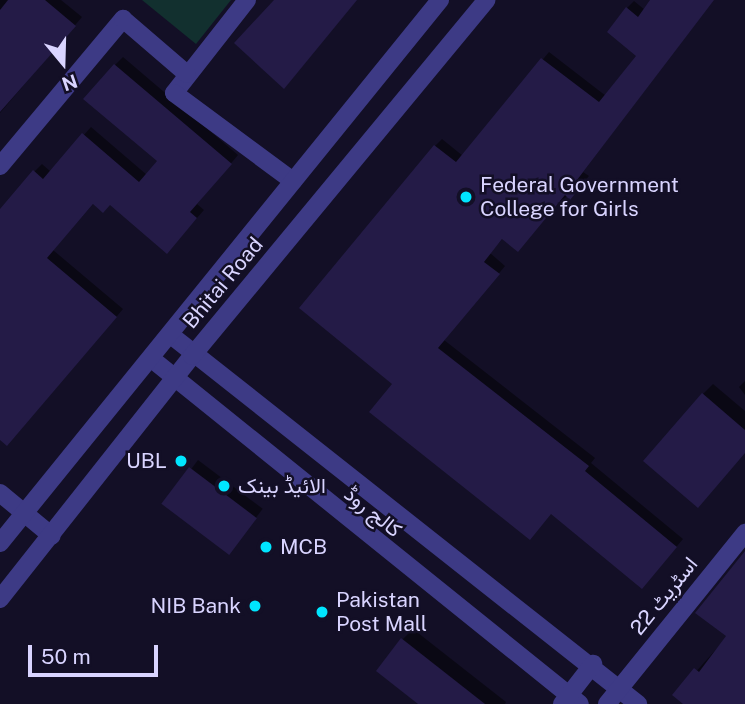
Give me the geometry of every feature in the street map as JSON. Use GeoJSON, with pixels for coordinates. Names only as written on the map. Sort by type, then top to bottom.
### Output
{"type":"FeatureCollection","features":[{"type":"Feature","properties":{"kind":"street"},"geometry":{"type":"LineString","coordinates":[[247,0],[174,93],[293,181]]}},
{"type":"Feature","properties":{"kind":"street","name":"Bhitai Road"},"geometry":{"type":"LineString","coordinates":[[0,543],[172,337],[293,181],[440,0]]}},
{"type":"Feature","properties":{"kind":"street","name":"Bhitai Road"},"geometry":{"type":"LineString","coordinates":[[0,599],[52,537],[192,356],[486,0]]}},
{"type":"Feature","properties":{"kind":"street"},"geometry":{"type":"LineString","coordinates":[[0,166],[123,19],[187,74]]}},
{"type":"Feature","properties":{"kind":"street","name":"کالج روڈ"},"geometry":{"type":"LineString","coordinates":[[172,337],[192,356],[593,664],[638,704]]}},
{"type":"Feature","properties":{"kind":"street","name":"کالج روڈ"},"geometry":{"type":"LineString","coordinates":[[153,360],[570,701],[593,664]]}},
{"type":"Feature","properties":{"kind":"street"},"geometry":{"type":"LineString","coordinates":[[0,494],[52,537]]}},
{"type":"Feature","properties":{"kind":"street","name":"اسٹریٹ 22"},"geometry":{"type":"LineString","coordinates":[[618,688],[745,533]]}},
{"type":"Feature","properties":{"kind":"street"},"geometry":{"type":"LineString","coordinates":[[607,704],[618,688]]}},
{"type":"Feature","properties":{"kind":"green space"},"geometry":{"type":"Polygon","coordinates":[[[142,0],[231,0],[196,44],[142,0]]]}},
{"type":"Feature","properties":{"kind":"building"},"geometry":{"type":"Polygon","coordinates":[[[8,0],[45,0],[76,26],[0,112],[0,10],[8,0]]]}},
{"type":"Feature","properties":{"kind":"building"},"geometry":{"type":"Polygon","coordinates":[[[274,0],[357,0],[284,89],[234,43],[274,0]]]}},
{"type":"Feature","properties":{"kind":"building","name":"Federal Government College for Girls"},"geometry":{"type":"Polygon","coordinates":[[[650,0],[714,0],[577,180],[583,184],[570,200],[565,195],[518,252],[502,239],[484,262],[500,274],[438,348],[589,466],[585,471],[677,547],[642,589],[551,514],[530,540],[369,412],[392,384],[299,308],[434,145],[456,162],[541,58],[599,102],[636,56],[607,32],[626,7],[638,17],[650,0]]]}},
{"type":"Feature","properties":{"kind":"building"},"geometry":{"type":"Polygon","coordinates":[[[114,64],[232,164],[190,212],[197,218],[167,254],[110,205],[103,213],[93,204],[47,258],[117,317],[7,446],[0,440],[0,209],[33,170],[43,179],[82,133],[139,182],[157,161],[83,99],[114,64]]]}},
{"type":"Feature","properties":{"kind":"building"},"geometry":{"type":"Polygon","coordinates":[[[702,393],[745,430],[745,453],[698,508],[643,461],[702,393]]]}},
{"type":"Feature","properties":{"kind":"building"},"geometry":{"type":"Polygon","coordinates":[[[189,467],[257,518],[229,555],[161,504],[189,467]]]}},
{"type":"Feature","properties":{"kind":"building"},"geometry":{"type":"Polygon","coordinates":[[[745,551],[745,704],[683,704],[672,695],[694,668],[699,672],[726,636],[695,613],[745,551]]]}},
{"type":"Feature","properties":{"kind":"building"},"geometry":{"type":"Polygon","coordinates":[[[401,638],[485,704],[418,704],[376,671],[401,638]]]}},
{"type":"Feature","properties":{"kind":"place","name":"Federal Government College for Girls"},"geometry":{"type":"Point","coordinates":[466,197]}},
{"type":"Feature","properties":{"kind":"place","name":"UBL"},"geometry":{"type":"Point","coordinates":[181,461]}},
{"type":"Feature","properties":{"kind":"place","name":"الائیڈ بینک"},"geometry":{"type":"Point","coordinates":[224,486]}},
{"type":"Feature","properties":{"kind":"place","name":"MCB"},"geometry":{"type":"Point","coordinates":[266,547]}},
{"type":"Feature","properties":{"kind":"place","name":"NIB Bank"},"geometry":{"type":"Point","coordinates":[255,606]}},
{"type":"Feature","properties":{"kind":"place","name":"Pakistan Post Mall"},"geometry":{"type":"Point","coordinates":[322,612]}}]}
